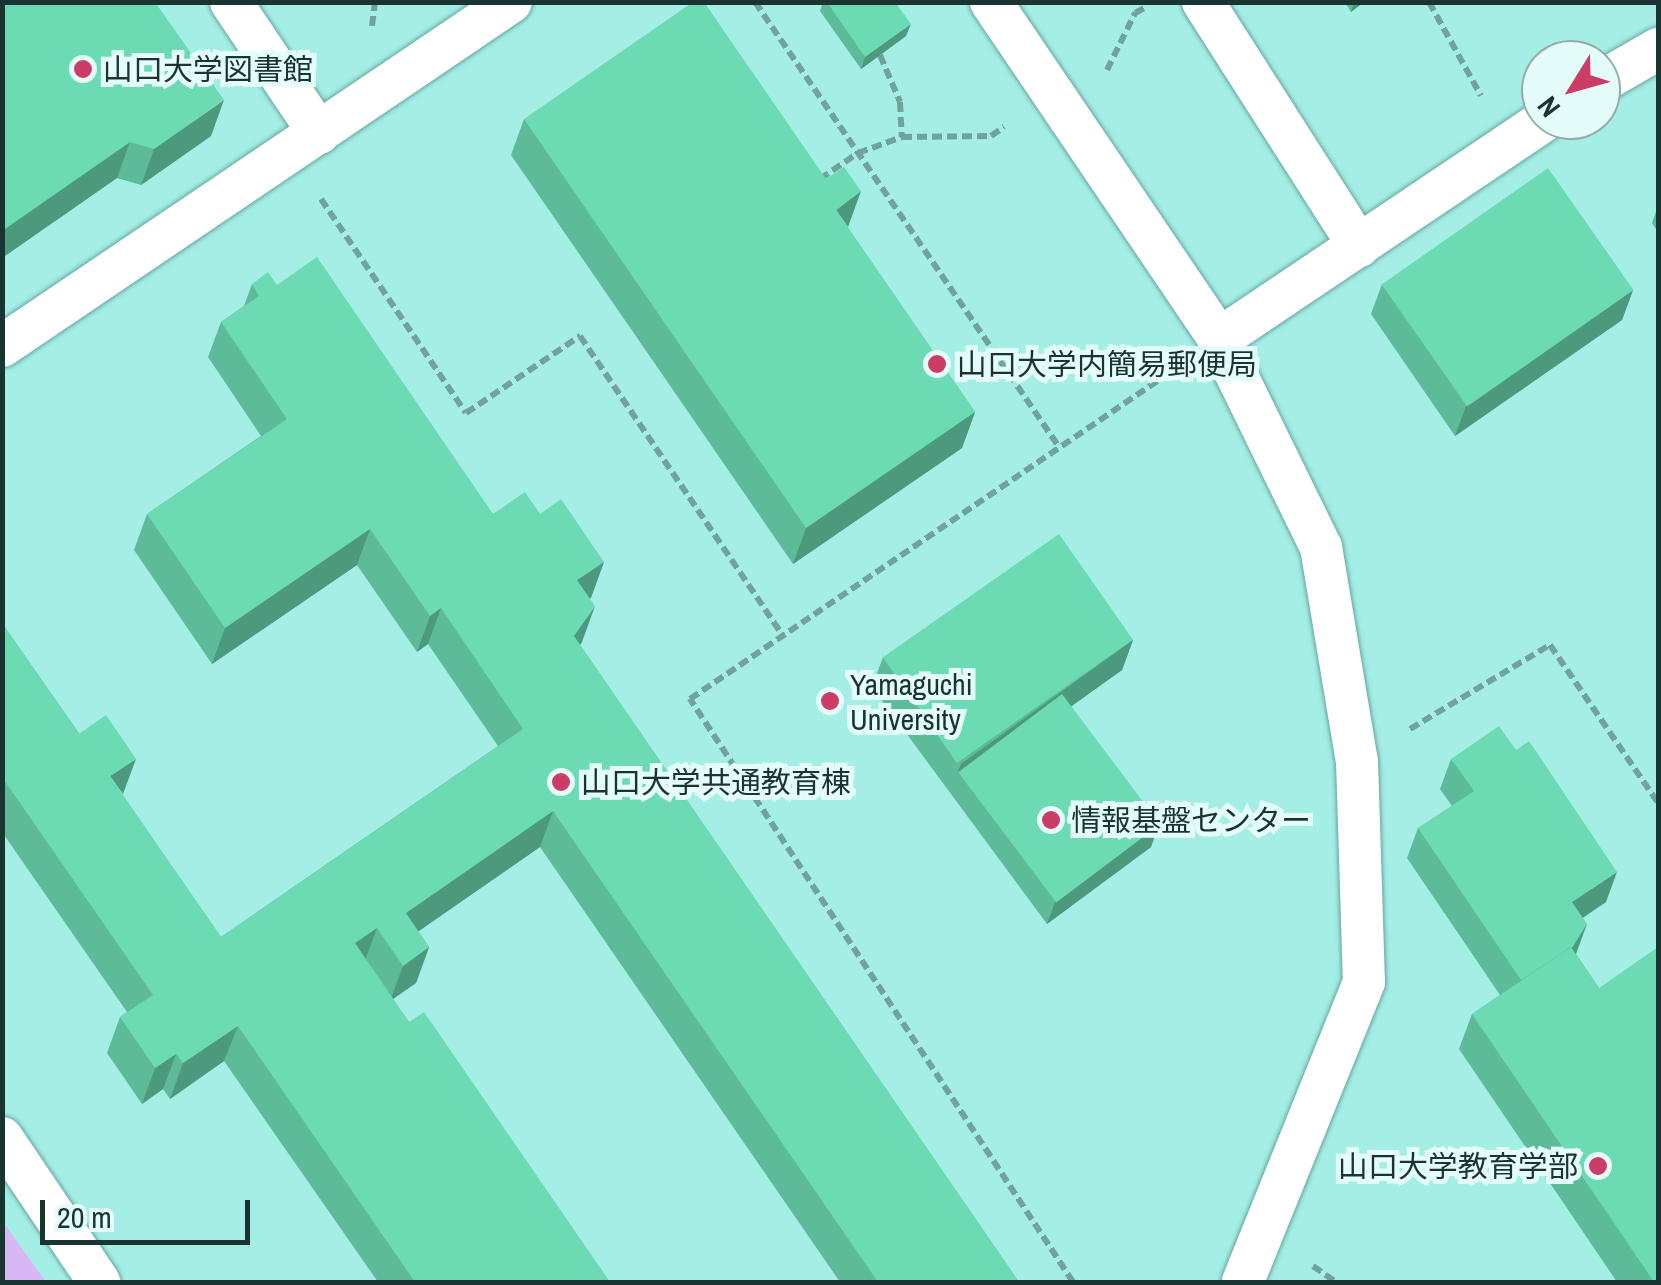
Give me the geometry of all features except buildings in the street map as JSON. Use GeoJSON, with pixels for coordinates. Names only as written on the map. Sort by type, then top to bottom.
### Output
{"type":"FeatureCollection","features":[{"type":"Feature","properties":{"kind":"lane"},"geometry":{"type":"LineString","coordinates":[[231,2],[304,143]]}},
{"type":"Feature","properties":{"kind":"lane"},"geometry":{"type":"LineString","coordinates":[[2,346],[510,2]]}},
{"type":"Feature","properties":{"kind":"lane"},"geometry":{"type":"LineString","coordinates":[[991,2],[1218,339],[1321,547],[1358,761],[1364,982],[1243,1282]]}},
{"type":"Feature","properties":{"kind":"lane"},"geometry":{"type":"LineString","coordinates":[[1203,2],[1359,246]]}},
{"type":"Feature","properties":{"kind":"lane"},"geometry":{"type":"LineString","coordinates":[[1621,70],[1658,48]]}},
{"type":"Feature","properties":{"kind":"lane"},"geometry":{"type":"LineString","coordinates":[[1218,339],[1521,137]]}},
{"type":"Feature","properties":{"kind":"lane"},"geometry":{"type":"LineString","coordinates":[[2,1138],[99,1282]]}},
{"type":"Feature","properties":{"kind":"path"},"geometry":{"type":"LineString","coordinates":[[755,2],[1060,447]]}},
{"type":"Feature","properties":{"kind":"path"},"geometry":{"type":"LineString","coordinates":[[1085,142],[1112,56],[1136,13],[1154,2]]}},
{"type":"Feature","properties":{"kind":"path"},"geometry":{"type":"LineString","coordinates":[[1429,2],[1509,145]]}},
{"type":"Feature","properties":{"kind":"path"},"geometry":{"type":"LineString","coordinates":[[880,55],[900,102],[902,137]]}},
{"type":"Feature","properties":{"kind":"path"},"geometry":{"type":"LineString","coordinates":[[813,183],[858,153],[902,137],[990,136],[1054,96]]}},
{"type":"Feature","properties":{"kind":"path"},"geometry":{"type":"LineString","coordinates":[[304,143],[466,413],[580,336],[783,636]]}},
{"type":"Feature","properties":{"kind":"path"},"geometry":{"type":"LineString","coordinates":[[1073,1282],[690,699],[1218,339]]}},
{"type":"Feature","properties":{"kind":"path"},"geometry":{"type":"LineString","coordinates":[[1358,761],[1550,645],[1658,803]]}},
{"type":"Feature","properties":{"kind":"shaded area","name":"Yamaguchi University"},"geometry":{"type":"Polygon","coordinates":[[[3,3],[1658,3],[1658,1282],[3,1282],[3,3]]]}},
{"type":"Feature","properties":{"kind":"shaded area"},"geometry":{"type":"Polygon","coordinates":[[[3,1222],[46,1282],[3,1282],[3,1222]]]}},
{"type":"Feature","properties":{"kind":"place","name":"山口大学図書館"},"geometry":{"type":"Point","coordinates":[83,69]}},
{"type":"Feature","properties":{"kind":"place","name":"山口大学内簡易郵便局"},"geometry":{"type":"Point","coordinates":[937,364]}},
{"type":"Feature","properties":{"kind":"place","name":"Yamaguchi University"},"geometry":{"type":"Point","coordinates":[830,701]}},
{"type":"Feature","properties":{"kind":"place","name":"山口大学共通教育棟"},"geometry":{"type":"Point","coordinates":[561,782]}},
{"type":"Feature","properties":{"kind":"place","name":"情報基盤センター"},"geometry":{"type":"Point","coordinates":[1051,820]}},
{"type":"Feature","properties":{"kind":"place","name":"山口大学教育学部"},"geometry":{"type":"Point","coordinates":[1598,1166]}}]}
